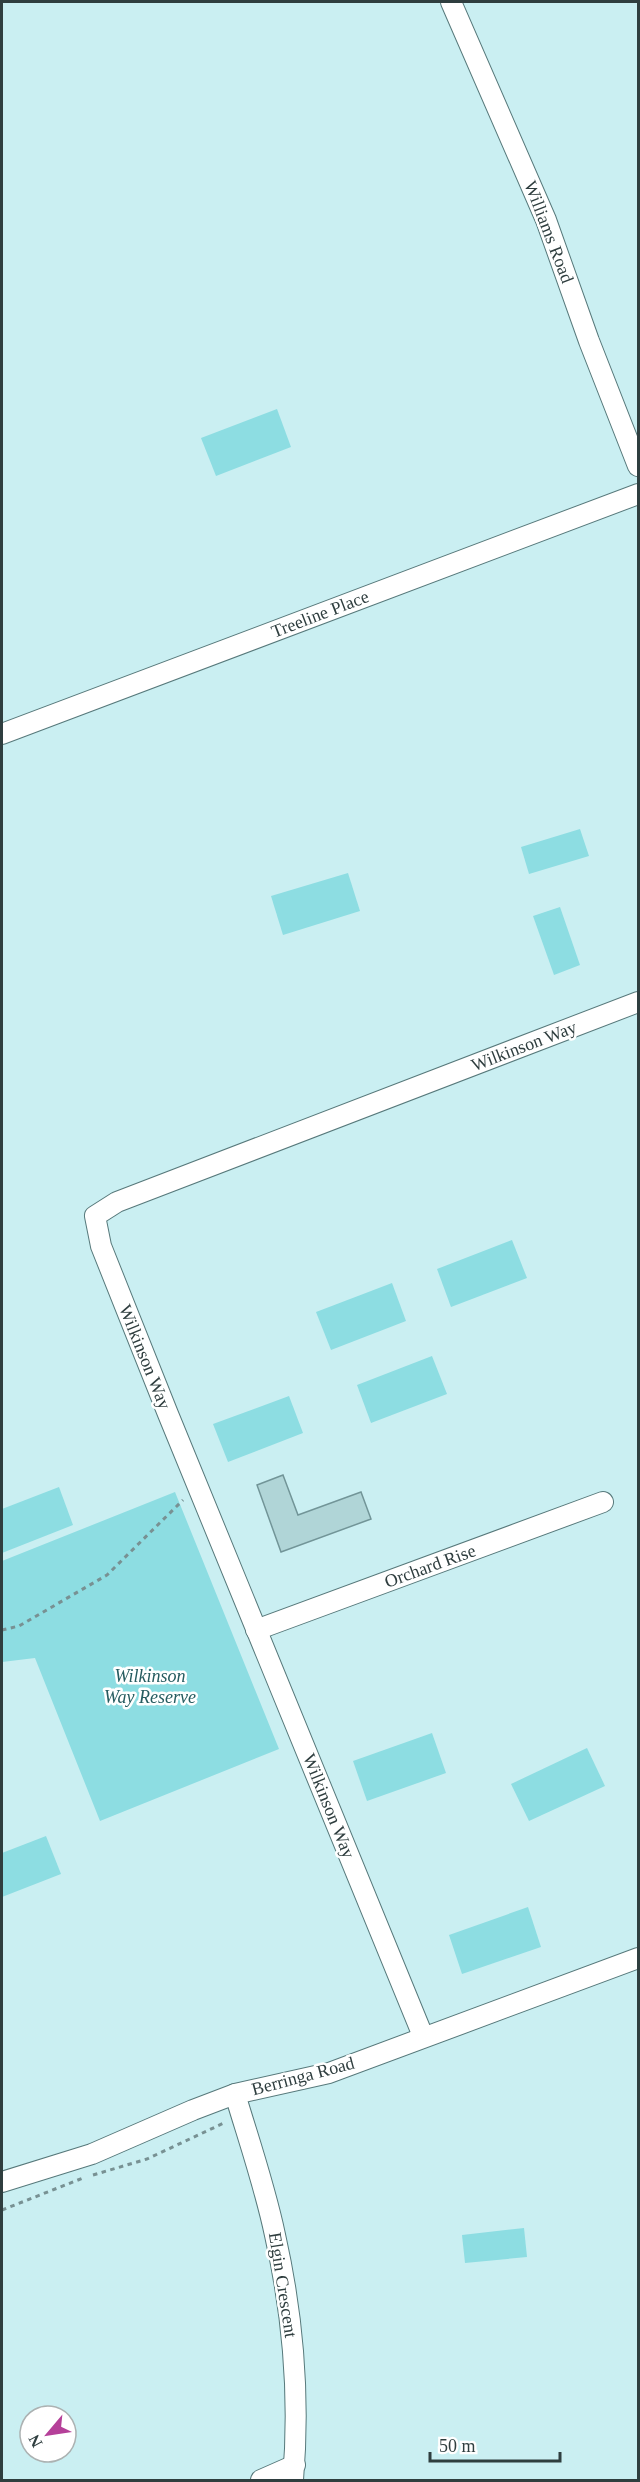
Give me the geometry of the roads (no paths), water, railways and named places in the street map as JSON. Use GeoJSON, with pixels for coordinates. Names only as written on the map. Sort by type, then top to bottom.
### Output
{"type":"FeatureCollection","features":[{"type":"Feature","properties":{"kind":"street","name":"Williams Road"},"geometry":{"type":"LineString","coordinates":[[451,2],[542,211],[589,341],[639,466]]}},
{"type":"Feature","properties":{"kind":"street","name":"Treeline Place"},"geometry":{"type":"LineString","coordinates":[[2,734],[639,494]]}},
{"type":"Feature","properties":{"kind":"street","name":"Wilkinson Way"},"geometry":{"type":"LineString","coordinates":[[423,2036],[101,1246],[95,1216],[117,1202],[639,1002]]}},
{"type":"Feature","properties":{"kind":"street","name":"Orchard Rise"},"geometry":{"type":"LineString","coordinates":[[256,1630],[603,1502]]}},
{"type":"Feature","properties":{"kind":"street","name":"Berringa Road"},"geometry":{"type":"LineString","coordinates":[[2,2182],[102,2150],[234,2094],[329,2073],[423,2036],[639,1958]]}},
{"type":"Feature","properties":{"kind":"street","name":"Elgin Crescent"},"geometry":{"type":"LineString","coordinates":[[234,2094],[265,2195],[285,2282],[295,2381],[294,2473]]}},
{"type":"Feature","properties":{"kind":"street"},"geometry":{"type":"LineString","coordinates":[[261,2481],[294,2473]]}},
{"type":"Feature","properties":{"kind":"park label","name":"Wilkinson Way Reserve"},"geometry":{"type":"Point","coordinates":[150,1686]}}]}
